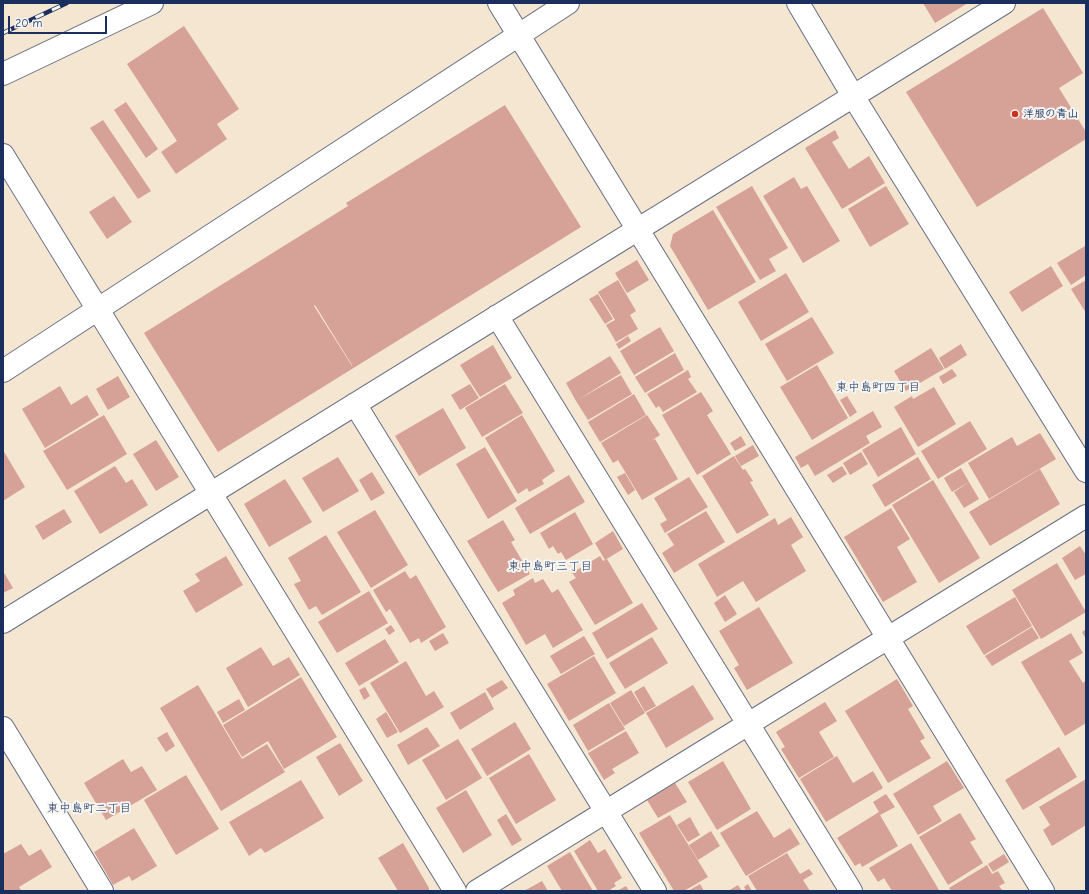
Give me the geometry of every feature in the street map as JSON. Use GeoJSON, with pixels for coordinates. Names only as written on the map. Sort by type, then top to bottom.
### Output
{"type":"FeatureCollection","features":[{"type":"Feature","properties":{"kind":"street"},"geometry":{"type":"LineString","coordinates":[[3,74],[152,3]]}},
{"type":"Feature","properties":{"kind":"street"},"geometry":{"type":"LineString","coordinates":[[499,3],[1043,891]]}},
{"type":"Feature","properties":{"kind":"street"},"geometry":{"type":"LineString","coordinates":[[3,371],[568,3]]}},
{"type":"Feature","properties":{"kind":"street"},"geometry":{"type":"LineString","coordinates":[[798,3],[853,96],[1086,471]]}},
{"type":"Feature","properties":{"kind":"street"},"geometry":{"type":"LineString","coordinates":[[3,622],[1004,3]]}},
{"type":"Feature","properties":{"kind":"street"},"geometry":{"type":"LineString","coordinates":[[3,154],[455,891]]}},
{"type":"Feature","properties":{"kind":"street"},"geometry":{"type":"LineString","coordinates":[[497,316],[851,891]]}},
{"type":"Feature","properties":{"kind":"street"},"geometry":{"type":"LineString","coordinates":[[355,404],[655,891]]}},
{"type":"Feature","properties":{"kind":"street"},"geometry":{"type":"LineString","coordinates":[[477,891],[1086,516]]}},
{"type":"Feature","properties":{"kind":"street"},"geometry":{"type":"LineString","coordinates":[[3,728],[102,891]]}},
{"type":"Feature","properties":{"kind":"building"},"geometry":{"type":"Polygon","coordinates":[[[923,3],[968,3],[935,23],[923,3]]]}},
{"type":"Feature","properties":{"kind":"building"},"geometry":{"type":"Polygon","coordinates":[[[1043,8],[1083,73],[1059,88],[1086,132],[1086,139],[977,207],[906,92],[1043,8]]]}},
{"type":"Feature","properties":{"kind":"building"},"geometry":{"type":"Polygon","coordinates":[[[184,26],[239,109],[217,124],[227,139],[176,174],[161,152],[177,141],[127,64],[184,26]]]}},
{"type":"Feature","properties":{"kind":"building"},"geometry":{"type":"Polygon","coordinates":[[[126,102],[158,149],[146,158],[114,110],[126,102]]]}},
{"type":"Feature","properties":{"kind":"building"},"geometry":{"type":"Polygon","coordinates":[[[505,105],[581,227],[218,452],[144,333],[348,206],[346,203],[505,105]],[[315,305],[314,306],[352,365],[315,305]]]}},
{"type":"Feature","properties":{"kind":"building"},"geometry":{"type":"Polygon","coordinates":[[[103,120],[151,191],[138,199],[90,128],[103,120]]]}},
{"type":"Feature","properties":{"kind":"building"},"geometry":{"type":"Polygon","coordinates":[[[835,130],[839,138],[832,142],[849,169],[869,156],[885,183],[842,209],[805,148],[835,130]]]}},
{"type":"Feature","properties":{"kind":"building"},"geometry":{"type":"Polygon","coordinates":[[[794,177],[801,189],[807,186],[840,241],[803,263],[763,196],[794,177]]]}},
{"type":"Feature","properties":{"kind":"building"},"geometry":{"type":"Polygon","coordinates":[[[752,186],[788,248],[769,259],[776,271],[760,280],[716,207],[752,186]]]}},
{"type":"Feature","properties":{"kind":"building"},"geometry":{"type":"Polygon","coordinates":[[[886,186],[909,224],[870,247],[848,209],[886,186]]]}},
{"type":"Feature","properties":{"kind":"building"},"geometry":{"type":"Polygon","coordinates":[[[114,196],[132,222],[107,239],[89,212],[114,196]]]}},
{"type":"Feature","properties":{"kind":"building"},"geometry":{"type":"Polygon","coordinates":[[[713,210],[756,282],[708,310],[670,246],[673,234],[713,210]]]}},
{"type":"Feature","properties":{"kind":"building"},"geometry":{"type":"Polygon","coordinates":[[[1085,246],[1086,275],[1071,285],[1057,263],[1085,246]]]}},
{"type":"Feature","properties":{"kind":"building"},"geometry":{"type":"Polygon","coordinates":[[[637,260],[649,280],[627,293],[615,273],[637,260]]]}},
{"type":"Feature","properties":{"kind":"building"},"geometry":{"type":"Polygon","coordinates":[[[1051,266],[1063,286],[1022,312],[1009,292],[1051,266]]]}},
{"type":"Feature","properties":{"kind":"building"},"geometry":{"type":"Polygon","coordinates":[[[786,273],[809,312],[761,341],[738,302],[786,273]]]}},
{"type":"Feature","properties":{"kind":"building"},"geometry":{"type":"Polygon","coordinates":[[[618,280],[636,311],[630,315],[638,329],[616,342],[606,325],[615,320],[598,292],[618,280]]]}},
{"type":"Feature","properties":{"kind":"building"},"geometry":{"type":"Polygon","coordinates":[[[1086,280],[1086,313],[1071,289],[1086,280]]]}},
{"type":"Feature","properties":{"kind":"building"},"geometry":{"type":"Polygon","coordinates":[[[598,294],[613,319],[605,324],[589,299],[598,294]]]}},
{"type":"Feature","properties":{"kind":"building"},"geometry":{"type":"Polygon","coordinates":[[[812,317],[834,353],[787,381],[765,344],[812,317]]]}},
{"type":"Feature","properties":{"kind":"building"},"geometry":{"type":"Polygon","coordinates":[[[660,327],[674,351],[634,375],[620,351],[660,327]]]}},
{"type":"Feature","properties":{"kind":"building"},"geometry":{"type":"Polygon","coordinates":[[[628,336],[631,341],[619,349],[616,344],[628,336]]]}},
{"type":"Feature","properties":{"kind":"building"},"geometry":{"type":"Polygon","coordinates":[[[961,344],[967,355],[945,369],[939,358],[961,344]]]}},
{"type":"Feature","properties":{"kind":"building"},"geometry":{"type":"Polygon","coordinates":[[[493,345],[512,378],[480,397],[460,365],[493,345]]]}},
{"type":"Feature","properties":{"kind":"building"},"geometry":{"type":"Polygon","coordinates":[[[931,348],[944,369],[906,391],[894,371],[931,348]]]}},
{"type":"Feature","properties":{"kind":"building"},"geometry":{"type":"Polygon","coordinates":[[[675,353],[684,370],[645,393],[635,377],[675,353]]]}},
{"type":"Feature","properties":{"kind":"building"},"geometry":{"type":"Polygon","coordinates":[[[610,356],[621,373],[576,401],[566,383],[610,356]]]}},
{"type":"Feature","properties":{"kind":"building"},"geometry":{"type":"Polygon","coordinates":[[[817,365],[848,418],[812,440],[780,387],[817,365]]]}},
{"type":"Feature","properties":{"kind":"building"},"geometry":{"type":"Polygon","coordinates":[[[952,369],[957,376],[943,384],[939,377],[952,369]]]}},
{"type":"Feature","properties":{"kind":"building"},"geometry":{"type":"Polygon","coordinates":[[[688,370],[691,377],[688,379],[697,392],[663,412],[659,406],[656,408],[647,394],[688,370]]]}},
{"type":"Feature","properties":{"kind":"building"},"geometry":{"type":"Polygon","coordinates":[[[621,375],[632,394],[588,420],[576,401],[621,375]]]}},
{"type":"Feature","properties":{"kind":"building"},"geometry":{"type":"Polygon","coordinates":[[[118,376],[130,397],[108,410],[96,389],[118,376]]]}},
{"type":"Feature","properties":{"kind":"building"},"geometry":{"type":"Polygon","coordinates":[[[470,384],[479,398],[460,410],[451,395],[470,384]]]}},
{"type":"Feature","properties":{"kind":"building"},"geometry":{"type":"Polygon","coordinates":[[[505,384],[523,413],[482,437],[465,408],[505,384]]]}},
{"type":"Feature","properties":{"kind":"building"},"geometry":{"type":"Polygon","coordinates":[[[60,386],[71,405],[87,395],[99,415],[45,448],[22,409],[60,386]]]}},
{"type":"Feature","properties":{"kind":"building"},"geometry":{"type":"Polygon","coordinates":[[[934,387],[956,424],[918,447],[894,407],[912,396],[913,399],[934,387]]]}},
{"type":"Feature","properties":{"kind":"building"},"geometry":{"type":"Polygon","coordinates":[[[701,392],[713,411],[707,415],[731,454],[697,475],[662,415],[701,392]]]}},
{"type":"Feature","properties":{"kind":"building"},"geometry":{"type":"Polygon","coordinates":[[[634,394],[646,415],[600,442],[588,422],[634,394]]]}},
{"type":"Feature","properties":{"kind":"building"},"geometry":{"type":"Polygon","coordinates":[[[847,396],[857,412],[850,417],[840,400],[847,396]]]}},
{"type":"Feature","properties":{"kind":"building"},"geometry":{"type":"Polygon","coordinates":[[[443,408],[466,448],[419,476],[395,436],[443,408]]]}},
{"type":"Feature","properties":{"kind":"building"},"geometry":{"type":"Polygon","coordinates":[[[873,411],[882,427],[866,436],[870,443],[815,476],[808,464],[801,468],[795,457],[873,411]]]}},
{"type":"Feature","properties":{"kind":"building"},"geometry":{"type":"Polygon","coordinates":[[[104,415],[127,454],[67,490],[43,451],[104,415]]]}},
{"type":"Feature","properties":{"kind":"building"},"geometry":{"type":"Polygon","coordinates":[[[522,415],[555,471],[542,480],[544,484],[529,492],[527,488],[518,494],[485,438],[522,415]]]}},
{"type":"Feature","properties":{"kind":"building"},"geometry":{"type":"Polygon","coordinates":[[[647,415],[660,435],[651,441],[655,439],[678,479],[642,500],[618,460],[613,463],[601,443],[647,415]]]}},
{"type":"Feature","properties":{"kind":"building"},"geometry":{"type":"Polygon","coordinates":[[[970,421],[987,449],[938,479],[921,451],[970,421]]]}},
{"type":"Feature","properties":{"kind":"building"},"geometry":{"type":"Polygon","coordinates":[[[901,427],[916,454],[878,477],[862,450],[901,427]]]}},
{"type":"Feature","properties":{"kind":"building"},"geometry":{"type":"Polygon","coordinates":[[[1040,433],[1056,459],[989,499],[968,463],[1012,437],[1017,446],[1040,433]]]}},
{"type":"Feature","properties":{"kind":"building"},"geometry":{"type":"Polygon","coordinates":[[[741,436],[746,445],[735,451],[730,443],[741,436]]]}},
{"type":"Feature","properties":{"kind":"building"},"geometry":{"type":"Polygon","coordinates":[[[156,440],[179,477],[156,491],[133,454],[156,440]]]}},
{"type":"Feature","properties":{"kind":"building"},"geometry":{"type":"Polygon","coordinates":[[[753,445],[759,456],[741,466],[735,456],[753,445]]]}},
{"type":"Feature","properties":{"kind":"building"},"geometry":{"type":"Polygon","coordinates":[[[485,447],[517,501],[488,519],[456,464],[485,447]]]}},
{"type":"Feature","properties":{"kind":"building"},"geometry":{"type":"Polygon","coordinates":[[[3,450],[25,487],[3,501],[3,450]]]}},
{"type":"Feature","properties":{"kind":"building"},"geometry":{"type":"Polygon","coordinates":[[[861,452],[868,464],[850,475],[843,463],[861,452]]]}},
{"type":"Feature","properties":{"kind":"building"},"geometry":{"type":"Polygon","coordinates":[[[734,456],[743,470],[745,469],[753,481],[750,482],[769,515],[737,534],[702,476],[734,456]]]}},
{"type":"Feature","properties":{"kind":"building"},"geometry":{"type":"Polygon","coordinates":[[[338,457],[359,491],[323,512],[302,478],[338,457]]]}},
{"type":"Feature","properties":{"kind":"building"},"geometry":{"type":"Polygon","coordinates":[[[918,457],[931,479],[885,507],[872,485],[918,457]]]}},
{"type":"Feature","properties":{"kind":"building"},"geometry":{"type":"Polygon","coordinates":[[[115,466],[126,483],[132,479],[148,505],[100,534],[74,491],[115,466]]]}},
{"type":"Feature","properties":{"kind":"building"},"geometry":{"type":"Polygon","coordinates":[[[842,466],[847,474],[833,483],[827,475],[842,466]]]}},
{"type":"Feature","properties":{"kind":"building"},"geometry":{"type":"Polygon","coordinates":[[[961,468],[969,482],[952,492],[944,478],[961,468]]]}},
{"type":"Feature","properties":{"kind":"building"},"geometry":{"type":"Polygon","coordinates":[[[1040,469],[1060,504],[990,546],[969,512],[1040,469]]]}},
{"type":"Feature","properties":{"kind":"building"},"geometry":{"type":"Polygon","coordinates":[[[372,472],[385,493],[371,501],[359,480],[372,472]]]}},
{"type":"Feature","properties":{"kind":"building"},"geometry":{"type":"Polygon","coordinates":[[[625,473],[635,490],[628,495],[617,477],[625,473]]]}},
{"type":"Feature","properties":{"kind":"building"},"geometry":{"type":"Polygon","coordinates":[[[569,475],[585,502],[530,534],[515,508],[569,475]]]}},
{"type":"Feature","properties":{"kind":"building"},"geometry":{"type":"Polygon","coordinates":[[[689,477],[708,507],[665,533],[660,524],[667,520],[654,498],[689,477]]]}},
{"type":"Feature","properties":{"kind":"building"},"geometry":{"type":"Polygon","coordinates":[[[285,479],[312,522],[269,547],[244,504],[285,479]]]}},
{"type":"Feature","properties":{"kind":"building"},"geometry":{"type":"Polygon","coordinates":[[[933,480],[980,558],[939,583],[892,505],[933,480]]]}},
{"type":"Feature","properties":{"kind":"building"},"geometry":{"type":"Polygon","coordinates":[[[969,482],[979,499],[964,508],[954,492],[969,482]]]}},
{"type":"Feature","properties":{"kind":"building"},"geometry":{"type":"Polygon","coordinates":[[[891,508],[910,539],[897,547],[917,582],[883,602],[844,537],[891,508]]]}},
{"type":"Feature","properties":{"kind":"building"},"geometry":{"type":"Polygon","coordinates":[[[64,509],[72,522],[43,540],[35,526],[64,509]]]}},
{"type":"Feature","properties":{"kind":"building"},"geometry":{"type":"Polygon","coordinates":[[[375,510],[408,565],[371,588],[337,532],[375,510]]]}},
{"type":"Feature","properties":{"kind":"building"},"geometry":{"type":"Polygon","coordinates":[[[706,511],[725,542],[674,573],[662,553],[674,545],[667,534],[706,511]]]}},
{"type":"Feature","properties":{"kind":"building"},"geometry":{"type":"Polygon","coordinates":[[[575,512],[593,544],[566,560],[561,552],[558,554],[553,546],[549,549],[540,533],[575,512]]]}},
{"type":"Feature","properties":{"kind":"building"},"geometry":{"type":"Polygon","coordinates":[[[791,517],[803,537],[791,545],[806,571],[756,602],[743,581],[717,597],[698,564],[775,518],[778,525],[791,517]]]}},
{"type":"Feature","properties":{"kind":"building"},"geometry":{"type":"Polygon","coordinates":[[[503,520],[515,540],[511,542],[530,574],[498,592],[467,541],[503,520]]]}},
{"type":"Feature","properties":{"kind":"building"},"geometry":{"type":"Polygon","coordinates":[[[613,531],[623,549],[605,560],[595,543],[613,531]]]}},
{"type":"Feature","properties":{"kind":"building"},"geometry":{"type":"Polygon","coordinates":[[[326,535],[361,592],[322,615],[316,606],[309,610],[294,584],[301,581],[288,558],[326,535]]]}},
{"type":"Feature","properties":{"kind":"building"},"geometry":{"type":"Polygon","coordinates":[[[1080,546],[1086,555],[1086,574],[1075,580],[1062,558],[1080,546]]]}},
{"type":"Feature","properties":{"kind":"building"},"geometry":{"type":"Polygon","coordinates":[[[226,556],[243,585],[196,613],[183,591],[200,581],[195,574],[226,556]]]}},
{"type":"Feature","properties":{"kind":"building"},"geometry":{"type":"Polygon","coordinates":[[[600,556],[603,561],[607,559],[633,603],[595,625],[569,582],[576,578],[572,573],[600,556]]]}},
{"type":"Feature","properties":{"kind":"building"},"geometry":{"type":"Polygon","coordinates":[[[1057,563],[1086,612],[1041,639],[1012,590],[1057,563]]]}},
{"type":"Feature","properties":{"kind":"building"},"geometry":{"type":"Polygon","coordinates":[[[3,571],[13,588],[3,593],[3,571]]]}},
{"type":"Feature","properties":{"kind":"building"},"geometry":{"type":"Polygon","coordinates":[[[405,571],[410,579],[416,575],[446,627],[421,643],[419,638],[410,643],[390,609],[386,612],[373,590],[405,571]]]}},
{"type":"Feature","properties":{"kind":"building"},"geometry":{"type":"Polygon","coordinates":[[[533,578],[535,583],[543,579],[552,593],[558,589],[583,630],[553,648],[545,634],[526,645],[502,603],[515,595],[513,590],[533,578]]]}},
{"type":"Feature","properties":{"kind":"building"},"geometry":{"type":"Polygon","coordinates":[[[369,591],[388,623],[337,653],[318,622],[369,591]]]}},
{"type":"Feature","properties":{"kind":"building"},"geometry":{"type":"Polygon","coordinates":[[[725,595],[737,614],[725,622],[714,603],[725,595]]]}},
{"type":"Feature","properties":{"kind":"building"},"geometry":{"type":"Polygon","coordinates":[[[1015,597],[1032,626],[984,655],[966,626],[1015,597]]]}},
{"type":"Feature","properties":{"kind":"building"},"geometry":{"type":"Polygon","coordinates":[[[642,603],[658,629],[607,659],[592,633],[642,603]]]}},
{"type":"Feature","properties":{"kind":"building"},"geometry":{"type":"Polygon","coordinates":[[[759,607],[793,663],[747,690],[734,668],[739,665],[719,631],[759,607]]]}},
{"type":"Feature","properties":{"kind":"building"},"geometry":{"type":"Polygon","coordinates":[[[391,625],[395,631],[389,635],[385,629],[391,625]]]}},
{"type":"Feature","properties":{"kind":"building"},"geometry":{"type":"Polygon","coordinates":[[[1032,627],[1039,638],[992,666],[985,656],[1032,627]]]}},
{"type":"Feature","properties":{"kind":"building"},"geometry":{"type":"Polygon","coordinates":[[[1086,629],[1086,639],[1082,632],[1086,629]]]}},
{"type":"Feature","properties":{"kind":"building"},"geometry":{"type":"Polygon","coordinates":[[[443,633],[449,643],[435,651],[429,641],[443,633]]]}},
{"type":"Feature","properties":{"kind":"building"},"geometry":{"type":"Polygon","coordinates":[[[1071,633],[1083,653],[1069,661],[1083,683],[1086,680],[1086,723],[1065,736],[1021,662],[1071,633]]]}},
{"type":"Feature","properties":{"kind":"building"},"geometry":{"type":"Polygon","coordinates":[[[584,636],[595,654],[561,674],[550,656],[584,636]]]}},
{"type":"Feature","properties":{"kind":"building"},"geometry":{"type":"Polygon","coordinates":[[[652,637],[668,663],[625,689],[609,663],[652,637]]]}},
{"type":"Feature","properties":{"kind":"building"},"geometry":{"type":"Polygon","coordinates":[[[385,639],[399,662],[359,686],[345,663],[385,639]]]}},
{"type":"Feature","properties":{"kind":"building"},"geometry":{"type":"Polygon","coordinates":[[[261,647],[273,666],[289,657],[300,675],[248,707],[226,668],[261,647]]]}},
{"type":"Feature","properties":{"kind":"building"},"geometry":{"type":"Polygon","coordinates":[[[594,656],[616,693],[569,721],[547,684],[594,656]]]}},
{"type":"Feature","properties":{"kind":"building"},"geometry":{"type":"Polygon","coordinates":[[[406,661],[426,696],[434,691],[444,707],[400,733],[370,683],[406,661]]]}},
{"type":"Feature","properties":{"kind":"building"},"geometry":{"type":"Polygon","coordinates":[[[301,677],[337,737],[284,769],[268,741],[242,757],[223,725],[301,677]]]}},
{"type":"Feature","properties":{"kind":"building"},"geometry":{"type":"Polygon","coordinates":[[[897,679],[913,706],[908,709],[925,738],[920,741],[931,758],[888,783],[845,711],[897,679]]]}},
{"type":"Feature","properties":{"kind":"building"},"geometry":{"type":"Polygon","coordinates":[[[502,680],[508,688],[492,698],[486,689],[502,680]]]}},
{"type":"Feature","properties":{"kind":"building"},"geometry":{"type":"Polygon","coordinates":[[[198,685],[242,759],[267,744],[285,772],[221,811],[160,708],[198,685]]]}},
{"type":"Feature","properties":{"kind":"building"},"geometry":{"type":"Polygon","coordinates":[[[693,685],[714,719],[666,748],[646,713],[693,685]]]}},
{"type":"Feature","properties":{"kind":"building"},"geometry":{"type":"Polygon","coordinates":[[[644,686],[656,706],[645,712],[634,692],[644,686]]]}},
{"type":"Feature","properties":{"kind":"building"},"geometry":{"type":"Polygon","coordinates":[[[365,687],[370,696],[364,700],[359,690],[365,687]]]}},
{"type":"Feature","properties":{"kind":"building"},"geometry":{"type":"Polygon","coordinates":[[[631,690],[645,713],[624,726],[610,703],[631,690]]]}},
{"type":"Feature","properties":{"kind":"building"},"geometry":{"type":"Polygon","coordinates":[[[485,692],[494,709],[460,730],[450,713],[485,692]]]}},
{"type":"Feature","properties":{"kind":"building"},"geometry":{"type":"Polygon","coordinates":[[[239,699],[245,710],[223,723],[217,712],[239,699]]]}},
{"type":"Feature","properties":{"kind":"building"},"geometry":{"type":"Polygon","coordinates":[[[825,702],[837,721],[819,732],[834,757],[799,778],[781,749],[785,747],[776,732],[825,702]]]}},
{"type":"Feature","properties":{"kind":"building"},"geometry":{"type":"Polygon","coordinates":[[[609,703],[625,729],[588,751],[573,725],[609,703]]]}},
{"type":"Feature","properties":{"kind":"building"},"geometry":{"type":"Polygon","coordinates":[[[386,712],[398,732],[387,738],[376,719],[386,712]]]}},
{"type":"Feature","properties":{"kind":"building"},"geometry":{"type":"Polygon","coordinates":[[[515,722],[531,749],[487,776],[471,749],[515,722]]]}},
{"type":"Feature","properties":{"kind":"building"},"geometry":{"type":"Polygon","coordinates":[[[427,727],[440,746],[408,765],[397,745],[427,727]]]}},
{"type":"Feature","properties":{"kind":"building"},"geometry":{"type":"Polygon","coordinates":[[[626,731],[639,753],[612,769],[615,773],[604,780],[588,753],[626,731]]]}},
{"type":"Feature","properties":{"kind":"building"},"geometry":{"type":"Polygon","coordinates":[[[167,732],[175,746],[166,752],[157,738],[167,732]]]}},
{"type":"Feature","properties":{"kind":"building"},"geometry":{"type":"Polygon","coordinates":[[[458,739],[482,778],[446,800],[422,760],[458,739]]]}},
{"type":"Feature","properties":{"kind":"building"},"geometry":{"type":"Polygon","coordinates":[[[340,743],[363,781],[339,796],[316,757],[340,743]]]}},
{"type":"Feature","properties":{"kind":"building"},"geometry":{"type":"Polygon","coordinates":[[[1059,747],[1077,777],[1023,810],[1005,780],[1059,747]]]}},
{"type":"Feature","properties":{"kind":"building"},"geometry":{"type":"Polygon","coordinates":[[[529,754],[556,800],[516,824],[489,778],[529,754]]]}},
{"type":"Feature","properties":{"kind":"building"},"geometry":{"type":"Polygon","coordinates":[[[837,756],[853,783],[873,771],[883,788],[826,822],[800,779],[837,756]]]}},
{"type":"Feature","properties":{"kind":"building"},"geometry":{"type":"Polygon","coordinates":[[[123,759],[131,772],[142,766],[157,790],[106,820],[84,783],[123,759]]]}},
{"type":"Feature","properties":{"kind":"building"},"geometry":{"type":"Polygon","coordinates":[[[723,761],[751,809],[717,830],[688,782],[723,761]]]}},
{"type":"Feature","properties":{"kind":"building"},"geometry":{"type":"Polygon","coordinates":[[[947,761],[964,788],[933,806],[942,821],[918,835],[893,794],[947,761]]]}},
{"type":"Feature","properties":{"kind":"building"},"geometry":{"type":"Polygon","coordinates":[[[186,775],[219,829],[176,855],[144,800],[186,775]]]}},
{"type":"Feature","properties":{"kind":"building"},"geometry":{"type":"Polygon","coordinates":[[[1086,779],[1086,825],[1052,846],[1043,830],[1050,825],[1039,807],[1086,779]]]}},
{"type":"Feature","properties":{"kind":"building"},"geometry":{"type":"Polygon","coordinates":[[[301,780],[324,818],[265,853],[261,848],[249,856],[229,822],[301,780]]]}},
{"type":"Feature","properties":{"kind":"building"},"geometry":{"type":"Polygon","coordinates":[[[675,783],[687,802],[658,818],[647,800],[675,783]]]}},
{"type":"Feature","properties":{"kind":"building"},"geometry":{"type":"Polygon","coordinates":[[[466,790],[492,835],[463,853],[436,808],[466,790]]]}},
{"type":"Feature","properties":{"kind":"building"},"geometry":{"type":"Polygon","coordinates":[[[886,794],[895,807],[880,815],[898,846],[862,867],[860,863],[855,866],[837,838],[879,812],[873,802],[886,794]]]}},
{"type":"Feature","properties":{"kind":"building"},"geometry":{"type":"Polygon","coordinates":[[[757,811],[774,838],[790,828],[800,844],[746,876],[720,833],[757,811]]]}},
{"type":"Feature","properties":{"kind":"building"},"geometry":{"type":"Polygon","coordinates":[[[960,813],[976,839],[970,842],[983,863],[948,885],[919,837],[960,813]]]}},
{"type":"Feature","properties":{"kind":"building"},"geometry":{"type":"Polygon","coordinates":[[[506,814],[522,840],[512,846],[497,820],[506,814]]]}},
{"type":"Feature","properties":{"kind":"building"},"geometry":{"type":"Polygon","coordinates":[[[670,815],[708,877],[684,891],[674,891],[639,833],[670,815]]]}},
{"type":"Feature","properties":{"kind":"building"},"geometry":{"type":"Polygon","coordinates":[[[690,817],[700,835],[688,842],[677,825],[690,817]]]}},
{"type":"Feature","properties":{"kind":"building"},"geometry":{"type":"Polygon","coordinates":[[[134,828],[157,866],[132,881],[129,876],[113,885],[94,852],[134,828]]]}},
{"type":"Feature","properties":{"kind":"building"},"geometry":{"type":"Polygon","coordinates":[[[711,831],[720,846],[698,860],[689,845],[711,831]]]}},
{"type":"Feature","properties":{"kind":"building"},"geometry":{"type":"Polygon","coordinates":[[[590,840],[598,853],[605,849],[622,878],[614,883],[616,886],[608,891],[598,891],[574,851],[590,840]]]}},
{"type":"Feature","properties":{"kind":"building"},"geometry":{"type":"Polygon","coordinates":[[[403,843],[429,888],[429,891],[398,891],[378,858],[403,843]]]}},
{"type":"Feature","properties":{"kind":"building"},"geometry":{"type":"Polygon","coordinates":[[[911,843],[939,890],[892,891],[884,878],[878,882],[869,868],[911,843]]]}},
{"type":"Feature","properties":{"kind":"building"},"geometry":{"type":"Polygon","coordinates":[[[21,844],[29,856],[41,849],[52,867],[19,887],[21,890],[19,891],[3,891],[3,854],[21,844]]]}},
{"type":"Feature","properties":{"kind":"building"},"geometry":{"type":"Polygon","coordinates":[[[570,852],[593,891],[562,891],[547,866],[570,852]]]}},
{"type":"Feature","properties":{"kind":"building"},"geometry":{"type":"Polygon","coordinates":[[[787,853],[800,874],[809,869],[813,874],[803,880],[810,891],[757,891],[748,876],[787,853]]]}},
{"type":"Feature","properties":{"kind":"building"},"geometry":{"type":"Polygon","coordinates":[[[1004,854],[1009,862],[993,872],[988,864],[1004,854]]]}},
{"type":"Feature","properties":{"kind":"building"},"geometry":{"type":"Polygon","coordinates":[[[987,865],[992,874],[998,871],[1005,883],[999,886],[1003,891],[951,891],[949,888],[987,865]]]}},
{"type":"Feature","properties":{"kind":"building"},"geometry":{"type":"Polygon","coordinates":[[[542,881],[548,891],[524,891],[542,881]]]}},
{"type":"Feature","properties":{"kind":"building"},"geometry":{"type":"Polygon","coordinates":[[[700,884],[704,891],[688,891],[700,884]]]}},
{"type":"Feature","properties":{"kind":"building"},"geometry":{"type":"Polygon","coordinates":[[[748,884],[752,891],[746,891],[744,887],[748,884]]]}},
{"type":"Feature","properties":{"kind":"building"},"geometry":{"type":"Polygon","coordinates":[[[738,885],[742,891],[728,891],[738,885]]]}},
{"type":"Feature","properties":{"kind":"building"},"geometry":{"type":"Polygon","coordinates":[[[626,886],[629,891],[617,891],[626,886]]]}},
{"type":"Feature","properties":{"kind":"railway"},"geometry":{"type":"LineString","coordinates":[[3,33],[67,3]]}},
{"type":"Feature","properties":{"kind":"place","name":"洋服の青山"},"geometry":{"type":"Point","coordinates":[1015,114]}},
{"type":"Feature","properties":{"kind":"district","name":"東中島町四丁目"},"geometry":{"type":"Point","coordinates":[878,388]}},
{"type":"Feature","properties":{"kind":"district","name":"東中島町三丁目"},"geometry":{"type":"Point","coordinates":[550,567]}},
{"type":"Feature","properties":{"kind":"district","name":"東中島町二丁目"},"geometry":{"type":"Point","coordinates":[89,809]}}]}
